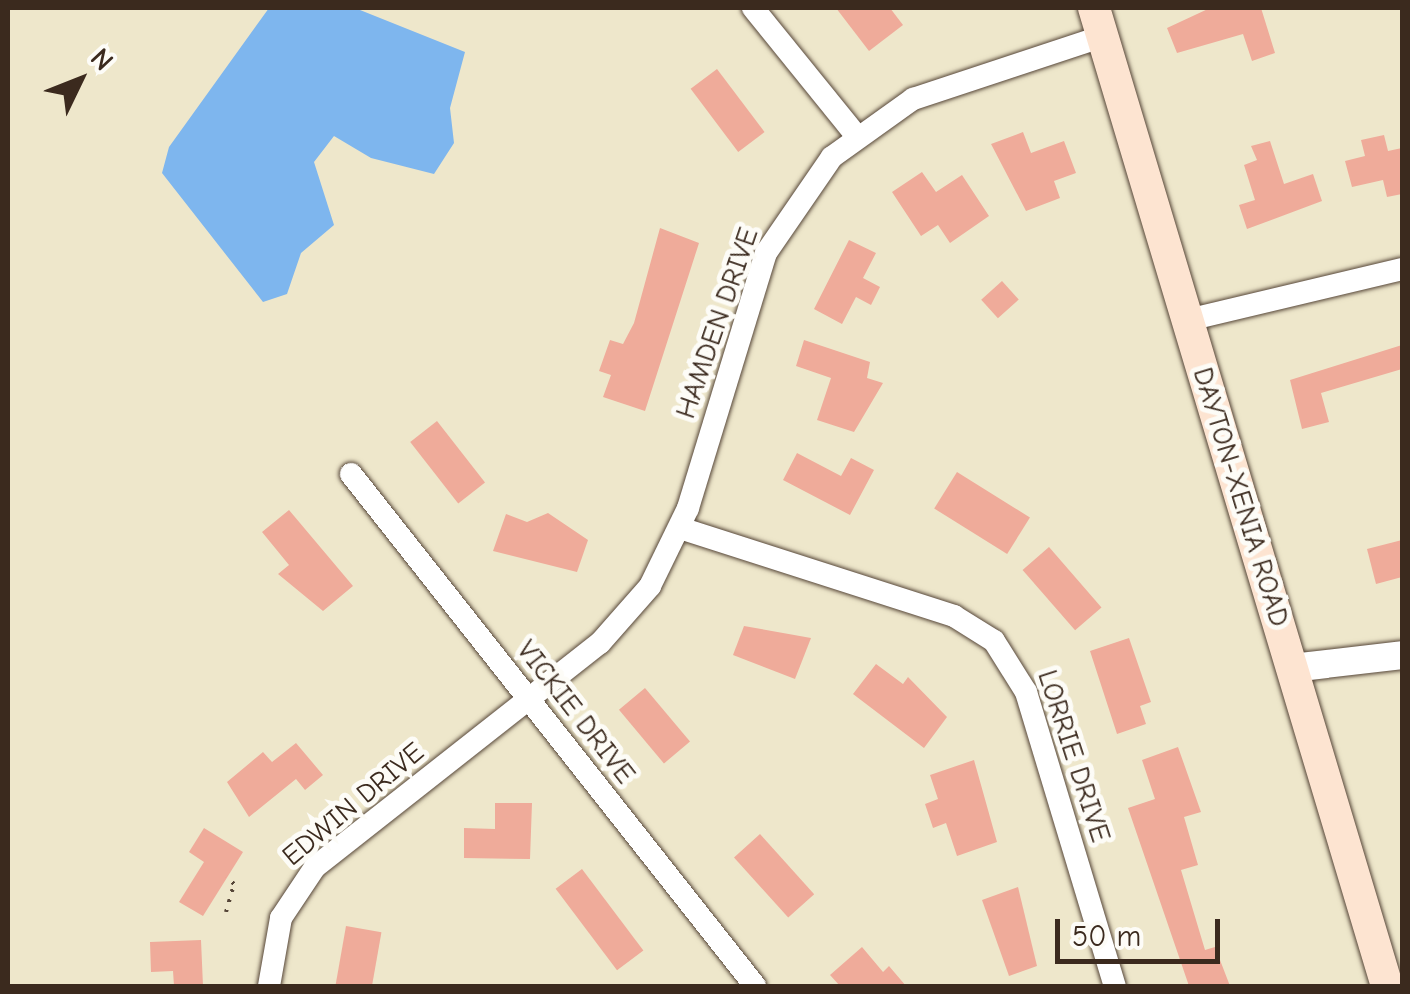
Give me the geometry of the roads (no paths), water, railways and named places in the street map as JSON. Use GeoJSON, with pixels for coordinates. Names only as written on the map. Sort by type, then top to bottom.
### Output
{"type":"FeatureCollection","features":[{"type":"Feature","properties":{"kind":"main road","name":"DAYTON-XENIA ROAD"},"geometry":{"type":"LineString","coordinates":[[1099,22],[1387,986]]}},
{"type":"Feature","properties":{"kind":"street"},"geometry":{"type":"LineString","coordinates":[[753,8],[856,136]]}},
{"type":"Feature","properties":{"kind":"street","name":"HAMDEN DRIVE"},"geometry":{"type":"LineString","coordinates":[[528,700],[626,616],[680,528],[766,253],[806,188],[856,136],[913,99],[1099,22]]}},
{"type":"Feature","properties":{"kind":"street"},"geometry":{"type":"LineString","coordinates":[[1188,320],[1402,268]]}},
{"type":"Feature","properties":{"kind":"street","name":"VICKIE DRIVE"},"geometry":{"type":"LineString","coordinates":[[351,474],[755,986]]}},
{"type":"Feature","properties":{"kind":"street","name":"LORRIE DRIVE"},"geometry":{"type":"LineString","coordinates":[[680,528],[954,616],[994,641],[1026,692],[1114,986]]}},
{"type":"Feature","properties":{"kind":"street"},"geometry":{"type":"LineString","coordinates":[[1292,668],[1402,655]]}},
{"type":"Feature","properties":{"kind":"street","name":"EDWIN DRIVE"},"geometry":{"type":"LineString","coordinates":[[269,986],[280,918],[315,867],[528,700]]}},
{"type":"Feature","properties":{"kind":"water"},"geometry":{"type":"Polygon","coordinates":[[[269,8],[355,8],[465,52],[450,108],[454,143],[434,174],[371,158],[334,136],[314,162],[334,225],[301,253],[287,294],[263,302],[162,173],[169,147],[269,8]]]}}]}
